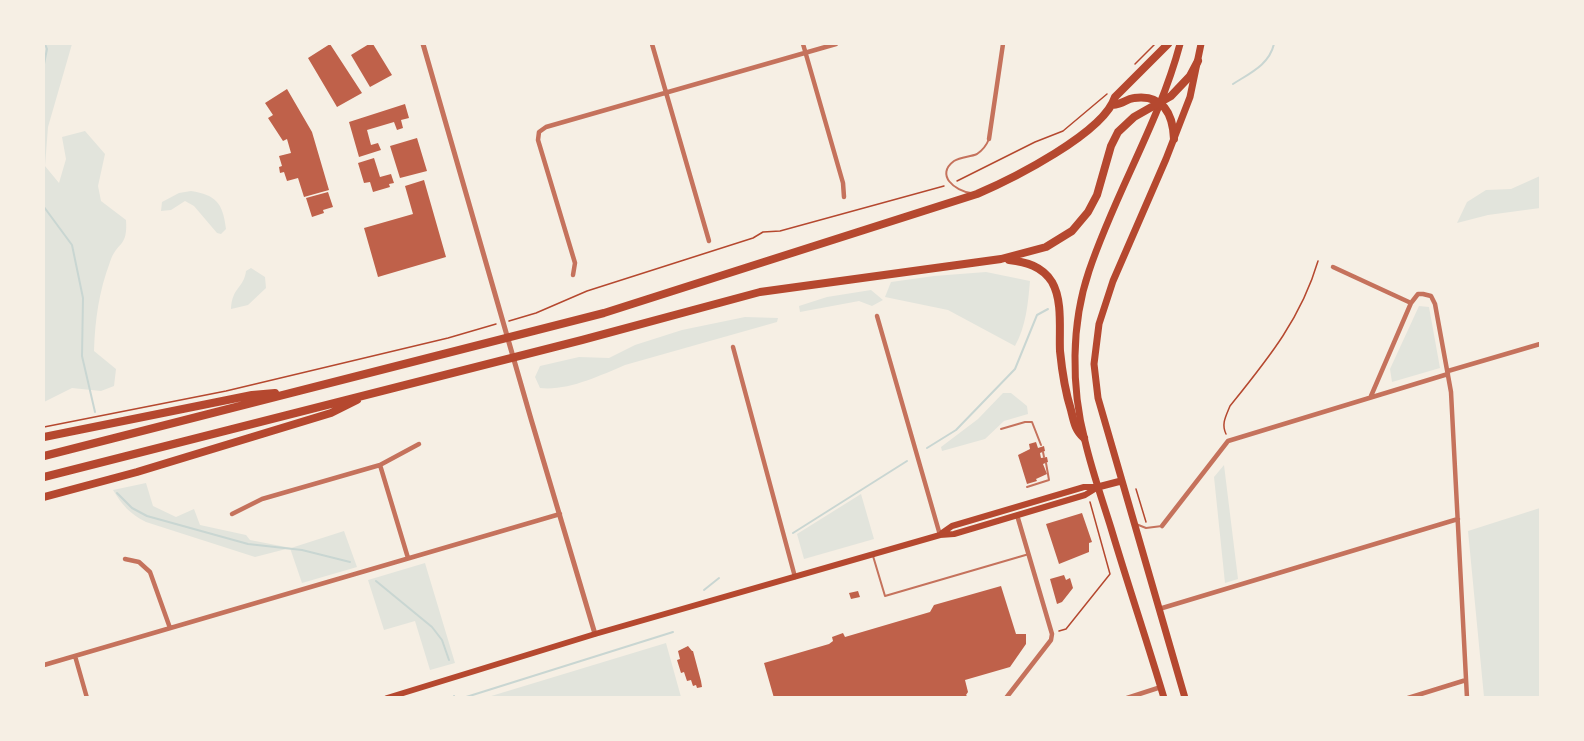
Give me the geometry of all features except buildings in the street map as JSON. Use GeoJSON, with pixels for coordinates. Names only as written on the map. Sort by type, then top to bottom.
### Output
{"type":"FeatureCollection","features":[{"type":"Feature","properties":{"kind":"highway"},"geometry":{"type":"LineString","coordinates":[[44,456],[604,313],[977,194],[1028,170],[1056,153],[1095,123],[1112,105],[1115,97],[1168,44]]}},
{"type":"Feature","properties":{"kind":"highway"},"geometry":{"type":"LineString","coordinates":[[1164,698],[1084,438],[1077,389],[1077,326],[1084,289],[1098,250],[1160,103],[1180,44]]}},
{"type":"Feature","properties":{"kind":"highway"},"geometry":{"type":"LineString","coordinates":[[1185,698],[1121,481],[1098,398],[1094,375],[1099,324],[1113,281],[1174,139],[1195,82],[1201,44]]}},
{"type":"Feature","properties":{"kind":"highway"},"geometry":{"type":"LineString","coordinates":[[44,477],[760,292],[1001,259],[1046,247],[1072,231],[1089,212],[1102,182],[1111,146],[1118,132],[1134,117],[1171,96],[1190,76],[1198,61]]}},
{"type":"Feature","properties":{"kind":"highway"},"geometry":{"type":"LineString","coordinates":[[1112,105],[1123,105],[1128,99],[1134,98],[1151,99],[1160,103],[1171,117],[1174,139]]}},
{"type":"Feature","properties":{"kind":"highway"},"geometry":{"type":"LineString","coordinates":[[1001,259],[1020,261],[1034,266],[1044,272],[1054,286],[1066,395],[1077,432],[1084,438]]}},
{"type":"Feature","properties":{"kind":"highway"},"geometry":{"type":"LineString","coordinates":[[44,437],[252,395],[297,391]]}},
{"type":"Feature","properties":{"kind":"highway"},"geometry":{"type":"LineString","coordinates":[[44,497],[137,472],[331,413],[374,392]]}},
{"type":"Feature","properties":{"kind":"highway"},"geometry":{"type":"LineString","coordinates":[[1098,487],[1121,481]]}},
{"type":"Feature","properties":{"kind":"main road"},"geometry":{"type":"LineString","coordinates":[[940,535],[951,526],[1081,488],[1098,487]]}},
{"type":"Feature","properties":{"kind":"main road"},"geometry":{"type":"LineString","coordinates":[[387,698],[595,634],[940,535],[954,534],[1085,495],[1098,487]]}},
{"type":"Feature","properties":{"kind":"street"},"geometry":{"type":"LineString","coordinates":[[423,44],[521,387],[595,634]]}},
{"type":"Feature","properties":{"kind":"street"},"geometry":{"type":"LineString","coordinates":[[652,44],[709,241]]}},
{"type":"Feature","properties":{"kind":"street"},"geometry":{"type":"LineString","coordinates":[[803,44],[843,183],[844,197]]}},
{"type":"Feature","properties":{"kind":"street"},"geometry":{"type":"LineString","coordinates":[[573,275],[574,263],[538,140],[539,132],[546,127],[836,44]]}},
{"type":"Feature","properties":{"kind":"street"},"geometry":{"type":"LineString","coordinates":[[989,139],[1003,44]]}},
{"type":"Feature","properties":{"kind":"street"},"geometry":{"type":"LineString","coordinates":[[1333,267],[1410,303]]}},
{"type":"Feature","properties":{"kind":"street"},"geometry":{"type":"LineString","coordinates":[[1371,396],[1410,303],[1415,296],[1429,295],[1433,300],[1448,373],[1467,698]]}},
{"type":"Feature","properties":{"kind":"street"},"geometry":{"type":"LineString","coordinates":[[878,316],[940,535]]}},
{"type":"Feature","properties":{"kind":"street"},"geometry":{"type":"LineString","coordinates":[[1162,526],[1228,441],[1540,344]]}},
{"type":"Feature","properties":{"kind":"street"},"geometry":{"type":"LineString","coordinates":[[733,346],[795,577]]}},
{"type":"Feature","properties":{"kind":"street"},"geometry":{"type":"LineString","coordinates":[[232,514],[262,499],[380,465],[419,444]]}},
{"type":"Feature","properties":{"kind":"street"},"geometry":{"type":"LineString","coordinates":[[380,465],[408,558]]}},
{"type":"Feature","properties":{"kind":"street"},"geometry":{"type":"LineString","coordinates":[[44,665],[560,514]]}},
{"type":"Feature","properties":{"kind":"street"},"geometry":{"type":"LineString","coordinates":[[1006,698],[1051,640],[1052,634],[1017,515]]}},
{"type":"Feature","properties":{"kind":"street"},"geometry":{"type":"LineString","coordinates":[[1159,609],[1458,519]]}},
{"type":"Feature","properties":{"kind":"street"},"geometry":{"type":"LineString","coordinates":[[125,559],[139,562],[150,572],[170,628]]}},
{"type":"Feature","properties":{"kind":"street"},"geometry":{"type":"LineString","coordinates":[[75,656],[87,698]]}},
{"type":"Feature","properties":{"kind":"street"},"geometry":{"type":"LineString","coordinates":[[1408,698],[1466,680]]}},
{"type":"Feature","properties":{"kind":"street"},"geometry":{"type":"LineString","coordinates":[[1127,698],[1161,687]]}},
{"type":"Feature","properties":{"kind":"lane"},"geometry":{"type":"LineString","coordinates":[[977,194],[961,191],[950,184],[947,174],[951,164],[979,153],[989,139]]}},
{"type":"Feature","properties":{"kind":"lane"},"geometry":{"type":"LineString","coordinates":[[1001,429],[1032,422],[1041,446]]}},
{"type":"Feature","properties":{"kind":"lane"},"geometry":{"type":"LineString","coordinates":[[1043,452],[1044,457]]}},
{"type":"Feature","properties":{"kind":"lane"},"geometry":{"type":"LineString","coordinates":[[1027,488],[1049,480],[1046,463]]}},
{"type":"Feature","properties":{"kind":"lane"},"geometry":{"type":"LineString","coordinates":[[1133,523],[1146,528],[1162,526]]}},
{"type":"Feature","properties":{"kind":"lane"},"geometry":{"type":"LineString","coordinates":[[872,554],[885,596],[1029,554]]}},
{"type":"Feature","properties":{"kind":"path"},"geometry":{"type":"LineString","coordinates":[[1134,66],[1155,44]]}},
{"type":"Feature","properties":{"kind":"path"},"geometry":{"type":"LineString","coordinates":[[506,321],[536,313],[587,291],[753,238],[763,232],[780,231],[950,184],[1063,130],[1112,90]]}},
{"type":"Feature","properties":{"kind":"path"},"geometry":{"type":"LineString","coordinates":[[1228,441],[1223,429],[1224,419],[1230,406],[1288,331],[1303,302],[1318,261]]}},
{"type":"Feature","properties":{"kind":"path"},"geometry":{"type":"LineString","coordinates":[[44,427],[226,391],[448,338],[496,324]]}},
{"type":"Feature","properties":{"kind":"path"},"geometry":{"type":"LineString","coordinates":[[1136,489],[1146,522]]}},
{"type":"Feature","properties":{"kind":"path"},"geometry":{"type":"LineString","coordinates":[[1052,634],[1066,629],[1110,574],[1090,502]]}},
{"type":"Feature","properties":{"kind":"shaded area"},"geometry":{"type":"Polygon","coordinates":[[[44,44],[72,44],[48,127],[45,166],[59,183],[66,159],[62,137],[85,131],[105,154],[98,186],[101,201],[126,220],[126,229],[124,240],[113,255],[106,273],[95,328],[94,351],[116,369],[114,386],[101,391],[72,388],[44,402],[44,44]]]}},
{"type":"Feature","properties":{"kind":"shaded area"},"geometry":{"type":"Polygon","coordinates":[[[1540,176],[1540,208],[1488,215],[1457,223],[1467,202],[1486,190],[1511,189],[1540,176]]]}},
{"type":"Feature","properties":{"kind":"shaded area"},"geometry":{"type":"Polygon","coordinates":[[[191,191],[207,195],[217,202],[223,213],[226,229],[221,234],[217,233],[194,206],[185,201],[171,210],[161,211],[162,202],[179,193],[191,191]]]}},
{"type":"Feature","properties":{"kind":"shaded area"},"geometry":{"type":"Polygon","coordinates":[[[251,268],[265,277],[266,288],[248,305],[231,309],[233,296],[243,281],[246,271],[251,268]]]}},
{"type":"Feature","properties":{"kind":"shaded area"},"geometry":{"type":"Polygon","coordinates":[[[986,272],[1030,281],[1024,323],[1015,346],[948,310],[885,297],[891,282],[986,272]]]}},
{"type":"Feature","properties":{"kind":"shaded area"},"geometry":{"type":"Polygon","coordinates":[[[871,290],[883,300],[872,306],[859,301],[800,312],[799,306],[827,297],[871,290]]]}},
{"type":"Feature","properties":{"kind":"shaded area"},"geometry":{"type":"Polygon","coordinates":[[[1419,306],[1429,307],[1440,368],[1392,382],[1390,369],[1419,306]]]}},
{"type":"Feature","properties":{"kind":"shaded area"},"geometry":{"type":"Polygon","coordinates":[[[745,317],[778,318],[777,322],[625,365],[572,385],[540,388],[535,377],[540,366],[579,357],[609,358],[635,345],[682,330],[745,317]]]}},
{"type":"Feature","properties":{"kind":"shaded area"},"geometry":{"type":"Polygon","coordinates":[[[1003,393],[1011,393],[1027,406],[1028,414],[1004,421],[985,439],[942,451],[941,447],[978,419],[1003,393]]]}},
{"type":"Feature","properties":{"kind":"shaded area"},"geometry":{"type":"Polygon","coordinates":[[[1224,465],[1238,579],[1225,583],[1214,477],[1224,465]]]}},
{"type":"Feature","properties":{"kind":"shaded area"},"geometry":{"type":"Polygon","coordinates":[[[146,483],[153,506],[176,517],[194,509],[200,525],[246,535],[250,540],[291,548],[344,531],[357,567],[302,583],[290,548],[255,557],[146,522],[127,509],[113,490],[146,483]]]}},
{"type":"Feature","properties":{"kind":"shaded area"},"geometry":{"type":"Polygon","coordinates":[[[861,494],[874,539],[804,559],[797,534],[861,494]]]}},
{"type":"Feature","properties":{"kind":"shaded area"},"geometry":{"type":"Polygon","coordinates":[[[1540,508],[1540,697],[1484,697],[1468,531],[1540,508]]]}},
{"type":"Feature","properties":{"kind":"shaded area"},"geometry":{"type":"Polygon","coordinates":[[[425,563],[455,663],[430,670],[415,621],[384,630],[368,580],[425,563]]]}},
{"type":"Feature","properties":{"kind":"shaded area"},"geometry":{"type":"Polygon","coordinates":[[[666,643],[681,697],[488,697],[666,643]]]}},
{"type":"Feature","properties":{"kind":"waterway"},"geometry":{"type":"LineString","coordinates":[[44,64],[47,49],[45,44]]}},
{"type":"Feature","properties":{"kind":"waterway"},"geometry":{"type":"LineString","coordinates":[[1233,84],[1263,63],[1268,58],[1274,44]]}},
{"type":"Feature","properties":{"kind":"waterway"},"geometry":{"type":"LineString","coordinates":[[44,207],[72,245],[83,298],[82,356],[95,412]]}},
{"type":"Feature","properties":{"kind":"waterway"},"geometry":{"type":"LineString","coordinates":[[927,448],[956,430],[1015,369],[1037,315],[1048,309]]}},
{"type":"Feature","properties":{"kind":"waterway"},"geometry":{"type":"LineString","coordinates":[[793,533],[907,461]]}},
{"type":"Feature","properties":{"kind":"waterway"},"geometry":{"type":"LineString","coordinates":[[117,493],[132,508],[147,516],[248,544],[302,550],[350,562]]}},
{"type":"Feature","properties":{"kind":"waterway"},"geometry":{"type":"LineString","coordinates":[[704,590],[719,578]]}},
{"type":"Feature","properties":{"kind":"waterway"},"geometry":{"type":"LineString","coordinates":[[376,581],[432,627],[442,640],[449,660]]}},
{"type":"Feature","properties":{"kind":"waterway"},"geometry":{"type":"LineString","coordinates":[[463,698],[673,632]]}}]}
